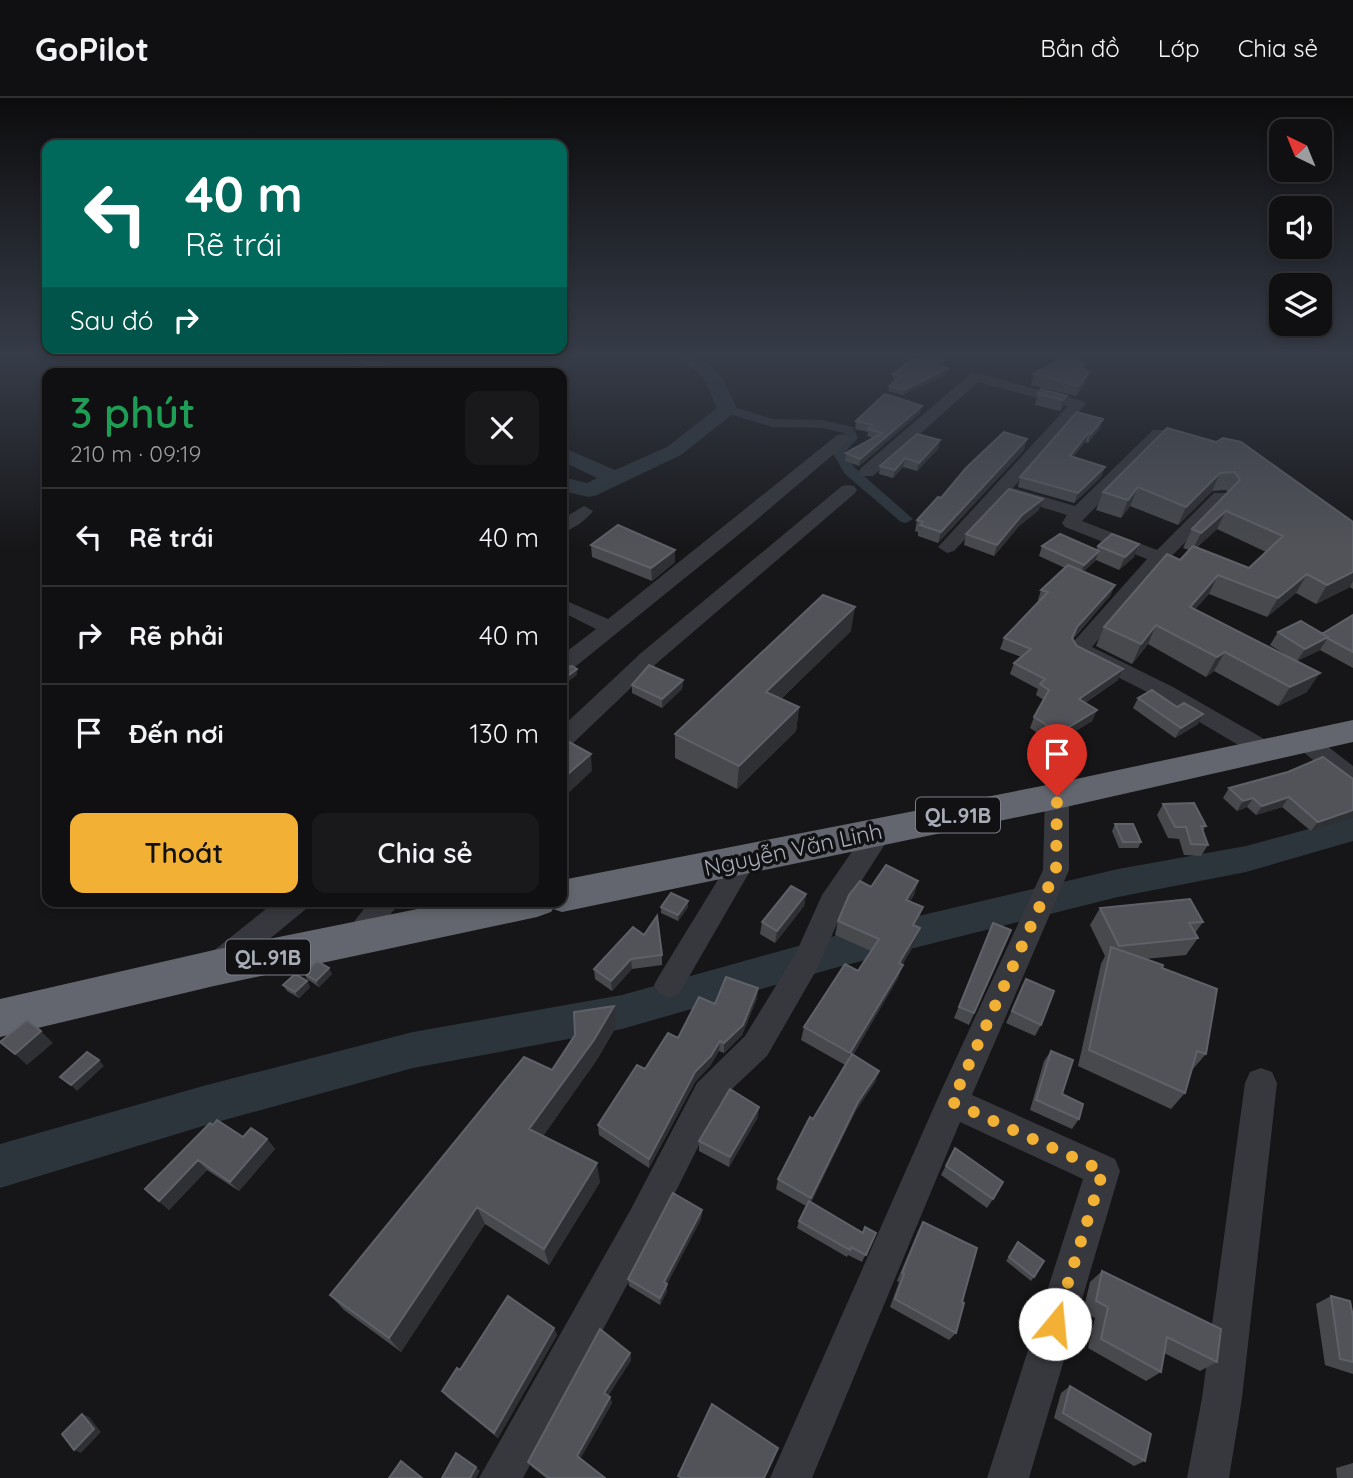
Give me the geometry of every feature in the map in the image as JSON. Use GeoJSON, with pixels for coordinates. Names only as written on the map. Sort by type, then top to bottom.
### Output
{"type":"FeatureCollection","features":[{"type":"Feature","properties":{"kind":"highway","name":"Nguyễn Văn Linh"},"geometry":{"type":"LineString","coordinates":[[567,895],[1057,796],[1353,731]]}},
{"type":"Feature","properties":{"kind":"highway","name":"QL.91B"},"geometry":{"type":"LineString","coordinates":[[0,1018],[214,968],[509,907]]}},
{"type":"Feature","properties":{"kind":"street"},"geometry":{"type":"LineString","coordinates":[[867,472],[926,420]]}},
{"type":"Feature","properties":{"kind":"street"},"geometry":{"type":"LineString","coordinates":[[947,547],[1064,420]]}},
{"type":"Feature","properties":{"kind":"street"},"geometry":{"type":"LineString","coordinates":[[1158,557],[1071,523],[1159,433]]}},
{"type":"Feature","properties":{"kind":"street"},"geometry":{"type":"LineString","coordinates":[[567,662],[842,439]]}},
{"type":"Feature","properties":{"kind":"street"},"geometry":{"type":"LineString","coordinates":[[567,735],[649,657],[848,490]]}},
{"type":"Feature","properties":{"kind":"street"},"geometry":{"type":"LineString","coordinates":[[1002,490],[1078,513]]}},
{"type":"Feature","properties":{"kind":"street"},"geometry":{"type":"LineString","coordinates":[[1220,497],[1158,557],[1082,645],[1081,650],[1165,692],[1265,750]]}},
{"type":"Feature","properties":{"kind":"street"},"geometry":{"type":"LineString","coordinates":[[567,523],[584,511]]}},
{"type":"Feature","properties":{"kind":"street"},"geometry":{"type":"LineString","coordinates":[[567,607],[609,627]]}},
{"type":"Feature","properties":{"kind":"street"},"geometry":{"type":"LineString","coordinates":[[1305,741],[1353,779]]}},
{"type":"Feature","properties":{"kind":"street"},"geometry":{"type":"LineString","coordinates":[[791,1478],[952,1102],[1056,870],[1057,796]]}},
{"type":"Feature","properties":{"kind":"street"},"geometry":{"type":"LineString","coordinates":[[500,1478],[643,1221],[708,1094],[722,1077],[756,1046],[807,960],[832,903],[880,831]]}},
{"type":"Feature","properties":{"kind":"street"},"geometry":{"type":"LineString","coordinates":[[669,985],[744,859]]}},
{"type":"Feature","properties":{"kind":"street"},"geometry":{"type":"LineString","coordinates":[[214,968],[289,907]]}},
{"type":"Feature","properties":{"kind":"street"},"geometry":{"type":"LineString","coordinates":[[354,940],[382,907]]}},
{"type":"Feature","properties":{"kind":"street"},"geometry":{"type":"LineString","coordinates":[[1208,1478],[1222,1398],[1261,1083]]}},
{"type":"Feature","properties":{"kind":"street"},"geometry":{"type":"LineString","coordinates":[[952,1102],[1103,1171],[1008,1478]]}},
{"type":"Feature","properties":{"kind":"building"},"geometry":{"type":"Polygon","coordinates":[[[905,420],[860,459],[846,453],[882,433],[868,429],[873,425],[856,421],[905,420]]]}},
{"type":"Feature","properties":{"kind":"building"},"geometry":{"type":"Polygon","coordinates":[[[1070,420],[1102,420],[1070,456],[1105,467],[1078,493],[1020,477],[1070,420]]]}},
{"type":"Feature","properties":{"kind":"building"},"geometry":{"type":"Polygon","coordinates":[[[1167,428],[1216,442],[1223,438],[1241,442],[1353,522],[1353,572],[1327,585],[1307,574],[1278,598],[1218,575],[1190,607],[1320,673],[1290,687],[1225,652],[1217,657],[1156,625],[1141,644],[1104,627],[1167,554],[1180,560],[1193,546],[1249,568],[1283,536],[1226,511],[1201,533],[1192,529],[1240,480],[1235,472],[1220,473],[1186,507],[1138,487],[1128,500],[1103,492],[1167,428]]]}},
{"type":"Feature","properties":{"kind":"building"},"geometry":{"type":"Polygon","coordinates":[[[1004,432],[1027,439],[941,532],[920,525],[923,522],[917,520],[1004,432]]]}},
{"type":"Feature","properties":{"kind":"building"},"geometry":{"type":"Polygon","coordinates":[[[917,434],[940,440],[919,463],[905,458],[895,470],[880,466],[917,434]]]}},
{"type":"Feature","properties":{"kind":"building"},"geometry":{"type":"Polygon","coordinates":[[[1009,489],[1043,499],[1022,515],[997,545],[966,534],[1009,489]]]}},
{"type":"Feature","properties":{"kind":"building"},"geometry":{"type":"Polygon","coordinates":[[[618,525],[675,550],[651,568],[591,545],[618,525]]]}},
{"type":"Feature","properties":{"kind":"building"},"geometry":{"type":"Polygon","coordinates":[[[1060,534],[1099,551],[1084,565],[1042,546],[1060,534]]]}},
{"type":"Feature","properties":{"kind":"building"},"geometry":{"type":"Polygon","coordinates":[[[1112,534],[1139,544],[1125,557],[1098,546],[1112,534]]]}},
{"type":"Feature","properties":{"kind":"building"},"geometry":{"type":"Polygon","coordinates":[[[1068,565],[1115,585],[1077,627],[1072,638],[1077,646],[1123,669],[1079,699],[1097,710],[1059,733],[1034,717],[1049,690],[1040,684],[1045,679],[1014,663],[1031,649],[1004,638],[1048,592],[1041,590],[1068,565]]]}},
{"type":"Feature","properties":{"kind":"building"},"geometry":{"type":"Polygon","coordinates":[[[823,595],[855,607],[766,692],[799,707],[739,766],[675,734],[823,595]]]}},
{"type":"Feature","properties":{"kind":"building"},"geometry":{"type":"Polygon","coordinates":[[[1353,615],[1353,652],[1322,634],[1353,615]]]}},
{"type":"Feature","properties":{"kind":"building"},"geometry":{"type":"Polygon","coordinates":[[[1301,621],[1328,637],[1305,649],[1278,632],[1301,621]]]}},
{"type":"Feature","properties":{"kind":"building"},"geometry":{"type":"Polygon","coordinates":[[[649,665],[683,680],[662,699],[632,685],[649,665]]]}},
{"type":"Feature","properties":{"kind":"building"},"geometry":{"type":"Polygon","coordinates":[[[572,666],[577,669],[567,676],[567,667],[572,666]]]}},
{"type":"Feature","properties":{"kind":"building"},"geometry":{"type":"Polygon","coordinates":[[[1152,690],[1177,707],[1184,703],[1203,714],[1181,728],[1138,698],[1152,690]]]}},
{"type":"Feature","properties":{"kind":"building"},"geometry":{"type":"Polygon","coordinates":[[[569,742],[591,754],[567,775],[569,742]]]}},
{"type":"Feature","properties":{"kind":"building"},"geometry":{"type":"Polygon","coordinates":[[[1323,757],[1353,779],[1353,810],[1318,822],[1289,797],[1262,806],[1253,798],[1243,801],[1229,788],[1288,772],[1323,757]]]}},
{"type":"Feature","properties":{"kind":"building"},"geometry":{"type":"Polygon","coordinates":[[[1194,803],[1206,826],[1201,826],[1208,845],[1191,844],[1186,827],[1175,827],[1163,804],[1194,803]]]}},
{"type":"Feature","properties":{"kind":"building"},"geometry":{"type":"Polygon","coordinates":[[[1115,824],[1133,824],[1141,842],[1123,842],[1115,824]]]}},
{"type":"Feature","properties":{"kind":"building"},"geometry":{"type":"Polygon","coordinates":[[[886,865],[918,881],[906,900],[923,907],[913,925],[920,928],[899,963],[903,965],[850,1053],[804,1027],[845,964],[858,971],[879,939],[838,921],[849,895],[860,881],[871,887],[886,865]]]}},
{"type":"Feature","properties":{"kind":"building"},"geometry":{"type":"Polygon","coordinates":[[[791,886],[806,894],[777,931],[762,922],[791,886]]]}},
{"type":"Feature","properties":{"kind":"building"},"geometry":{"type":"Polygon","coordinates":[[[671,893],[688,901],[678,915],[661,907],[671,893]]]}},
{"type":"Feature","properties":{"kind":"building"},"geometry":{"type":"Polygon","coordinates":[[[1190,899],[1203,922],[1189,923],[1198,938],[1119,946],[1100,908],[1190,899]]]}},
{"type":"Feature","properties":{"kind":"building"},"geometry":{"type":"Polygon","coordinates":[[[657,916],[662,955],[631,959],[611,981],[594,969],[633,927],[644,935],[657,916]]]}},
{"type":"Feature","properties":{"kind":"building"},"geometry":{"type":"Polygon","coordinates":[[[993,923],[1011,930],[974,1013],[959,1007],[993,923]]]}},
{"type":"Feature","properties":{"kind":"building"},"geometry":{"type":"Polygon","coordinates":[[[1111,947],[1163,965],[1162,968],[1217,989],[1206,1054],[1197,1051],[1185,1093],[1089,1050],[1111,947]]]}},
{"type":"Feature","properties":{"kind":"building"},"geometry":{"type":"Polygon","coordinates":[[[317,961],[329,968],[316,981],[304,973],[317,961]]]}},
{"type":"Feature","properties":{"kind":"building"},"geometry":{"type":"Polygon","coordinates":[[[295,974],[307,981],[295,992],[283,985],[295,974]]]}},
{"type":"Feature","properties":{"kind":"building"},"geometry":{"type":"Polygon","coordinates":[[[726,977],[758,988],[743,1025],[724,1043],[720,1041],[711,1056],[695,1072],[649,1159],[598,1125],[637,1065],[645,1069],[668,1033],[678,1038],[699,997],[715,1004],[726,977]]]}},
{"type":"Feature","properties":{"kind":"building"},"geometry":{"type":"Polygon","coordinates":[[[1026,979],[1054,991],[1041,1025],[1012,1011],[1026,979]]]}},
{"type":"Feature","properties":{"kind":"building"},"geometry":{"type":"Polygon","coordinates":[[[614,1006],[594,1040],[529,1129],[597,1163],[544,1249],[477,1207],[389,1338],[330,1295],[524,1057],[552,1070],[575,1035],[574,1012],[614,1006]]]}},
{"type":"Feature","properties":{"kind":"building"},"geometry":{"type":"Polygon","coordinates":[[[27,1020],[41,1031],[15,1054],[0,1042],[27,1020]]]}},
{"type":"Feature","properties":{"kind":"building"},"geometry":{"type":"Polygon","coordinates":[[[1051,1051],[1073,1060],[1062,1094],[1083,1104],[1079,1119],[1036,1100],[1051,1051]]]}},
{"type":"Feature","properties":{"kind":"building"},"geometry":{"type":"Polygon","coordinates":[[[87,1052],[99,1060],[71,1085],[60,1077],[87,1052]]]}},
{"type":"Feature","properties":{"kind":"building"},"geometry":{"type":"Polygon","coordinates":[[[852,1054],[879,1071],[858,1102],[811,1198],[778,1179],[810,1117],[813,1119],[852,1054]]]}},
{"type":"Feature","properties":{"kind":"building"},"geometry":{"type":"Polygon","coordinates":[[[730,1089],[759,1107],[730,1157],[699,1141],[730,1089]]]}},
{"type":"Feature","properties":{"kind":"building"},"geometry":{"type":"Polygon","coordinates":[[[217,1120],[243,1137],[251,1128],[267,1139],[230,1182],[198,1160],[159,1201],[145,1189],[210,1123],[213,1125],[217,1120]]]}},
{"type":"Feature","properties":{"kind":"building"},"geometry":{"type":"Polygon","coordinates":[[[955,1148],[1003,1182],[993,1199],[946,1166],[955,1148]]]}},
{"type":"Feature","properties":{"kind":"building"},"geometry":{"type":"Polygon","coordinates":[[[673,1193],[702,1210],[664,1282],[667,1284],[660,1298],[628,1279],[673,1193]]]}},
{"type":"Feature","properties":{"kind":"building"},"geometry":{"type":"Polygon","coordinates":[[[809,1201],[863,1233],[865,1227],[876,1233],[866,1255],[851,1247],[850,1250],[799,1221],[809,1201]]]}},
{"type":"Feature","properties":{"kind":"building"},"geometry":{"type":"Polygon","coordinates":[[[923,1222],[977,1248],[956,1333],[895,1299],[904,1274],[902,1273],[923,1222]]]}},
{"type":"Feature","properties":{"kind":"building"},"geometry":{"type":"Polygon","coordinates":[[[1018,1242],[1044,1261],[1034,1277],[1009,1257],[1018,1242]]]}},
{"type":"Feature","properties":{"kind":"building"},"geometry":{"type":"Polygon","coordinates":[[[1102,1271],[1221,1329],[1217,1362],[1167,1337],[1161,1372],[1101,1339],[1108,1307],[1096,1301],[1102,1271]]]}},
{"type":"Feature","properties":{"kind":"building"},"geometry":{"type":"Polygon","coordinates":[[[508,1296],[554,1328],[494,1433],[442,1391],[457,1368],[460,1370],[508,1296]]]}},
{"type":"Feature","properties":{"kind":"building"},"geometry":{"type":"Polygon","coordinates":[[[1331,1296],[1350,1301],[1353,1317],[1353,1362],[1340,1359],[1331,1296]]]}},
{"type":"Feature","properties":{"kind":"building"},"geometry":{"type":"Polygon","coordinates":[[[600,1329],[630,1353],[604,1393],[610,1397],[577,1456],[605,1478],[549,1478],[528,1462],[600,1329]]]}},
{"type":"Feature","properties":{"kind":"building"},"geometry":{"type":"Polygon","coordinates":[[[1070,1386],[1151,1434],[1145,1461],[1063,1413],[1070,1386]]]}},
{"type":"Feature","properties":{"kind":"building"},"geometry":{"type":"Polygon","coordinates":[[[712,1404],[778,1448],[764,1478],[678,1476],[712,1404]]]}},
{"type":"Feature","properties":{"kind":"building"},"geometry":{"type":"Polygon","coordinates":[[[82,1414],[94,1429],[74,1450],[62,1434],[82,1414]]]}},
{"type":"Feature","properties":{"kind":"building"},"geometry":{"type":"Polygon","coordinates":[[[456,1453],[476,1467],[470,1478],[442,1478],[456,1453]]]}},
{"type":"Feature","properties":{"kind":"building"},"geometry":{"type":"Polygon","coordinates":[[[401,1461],[422,1478],[389,1478],[401,1461]]]}},
{"type":"Feature","properties":{"kind":"waterway"},"geometry":{"type":"LineString","coordinates":[[615,478],[674,451],[713,420]]}},
{"type":"Feature","properties":{"kind":"waterway"},"geometry":{"type":"LineString","coordinates":[[764,420],[822,424],[849,430],[852,438],[838,452],[850,471],[906,519]]}},
{"type":"Feature","properties":{"kind":"waterway"},"geometry":{"type":"LineString","coordinates":[[567,455],[615,478]]}},
{"type":"Feature","properties":{"kind":"waterway"},"geometry":{"type":"LineString","coordinates":[[567,485],[589,490],[615,478]]}},
{"type":"Feature","properties":{"kind":"waterway"},"geometry":{"type":"LineString","coordinates":[[0,1166],[203,1106],[413,1050],[622,1012],[838,951],[1118,883],[1246,859],[1353,829]]}},
{"type":"Feature","properties":{"kind":"route"},"geometry":{"type":"LineString","coordinates":[[1055,1324],[1103,1171],[952,1102],[1056,870],[1057,796]]}}]}
